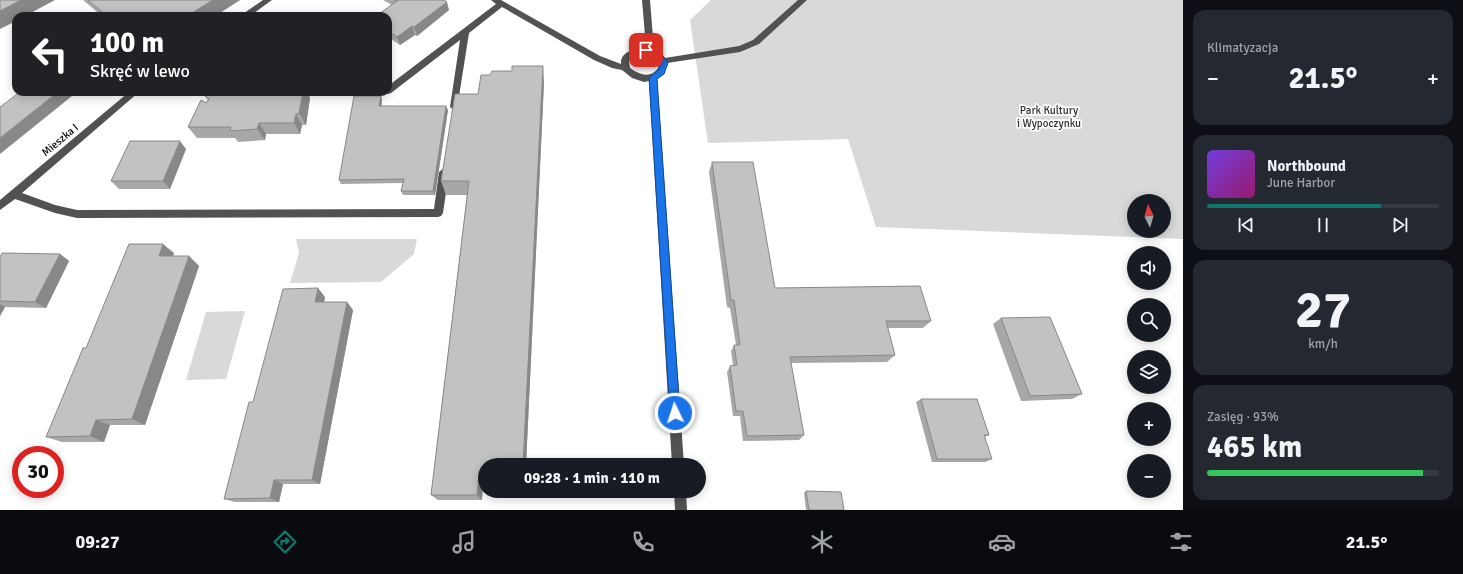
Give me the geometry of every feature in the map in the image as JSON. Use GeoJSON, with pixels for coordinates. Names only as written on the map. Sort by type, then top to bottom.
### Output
{"type":"FeatureCollection","features":[{"type":"Feature","properties":{"kind":"street"},"geometry":{"type":"LineString","coordinates":[[252,12],[268,0]]}},
{"type":"Feature","properties":{"kind":"street"},"geometry":{"type":"LineString","coordinates":[[646,0],[650,51]]}},
{"type":"Feature","properties":{"kind":"street"},"geometry":{"type":"LineString","coordinates":[[663,61],[740,49],[752,45],[804,0]]}},
{"type":"Feature","properties":{"kind":"street"},"geometry":{"type":"LineString","coordinates":[[392,88],[465,32],[498,2],[601,61],[615,66],[625,67]]}},
{"type":"Feature","properties":{"kind":"street"},"geometry":{"type":"LineString","coordinates":[[452,120],[465,32]]}},
{"type":"Feature","properties":{"kind":"street"},"geometry":{"type":"LineString","coordinates":[[650,51],[658,55],[663,61],[664,67],[662,72],[653,78],[634,77],[625,67],[625,60],[633,52],[650,51]]}},
{"type":"Feature","properties":{"kind":"street"},"geometry":{"type":"LineString","coordinates":[[653,78],[678,458]]}},
{"type":"Feature","properties":{"kind":"street","name":"Mieszka I"},"geometry":{"type":"LineString","coordinates":[[0,206],[130,96]]}},
{"type":"Feature","properties":{"kind":"street"},"geometry":{"type":"LineString","coordinates":[[14,194],[55,209],[77,214],[438,213],[446,158]]}},
{"type":"Feature","properties":{"kind":"street"},"geometry":{"type":"LineString","coordinates":[[680,498],[681,510]]}},
{"type":"Feature","properties":{"kind":"green space","name":"Park Kultury i Wypoczynku"},"geometry":{"type":"Polygon","coordinates":[[[711,0],[1183,0],[1183,239],[1157,238],[1171,238],[1171,194],[1127,194],[1127,237],[876,227],[848,139],[708,143],[690,20],[711,0]]]}},
{"type":"Feature","properties":{"kind":"green space"},"geometry":{"type":"Polygon","coordinates":[[[296,239],[417,239],[414,254],[381,282],[290,283],[299,253],[296,239]]]}},
{"type":"Feature","properties":{"kind":"green space"},"geometry":{"type":"Polygon","coordinates":[[[245,311],[226,379],[186,380],[206,312],[245,311]]]}},
{"type":"Feature","properties":{"kind":"building"},"geometry":{"type":"Polygon","coordinates":[[[0,0],[21,0],[0,11],[0,0]]]}},
{"type":"Feature","properties":{"kind":"building"},"geometry":{"type":"Polygon","coordinates":[[[88,0],[213,0],[194,12],[102,12],[88,0]]]}},
{"type":"Feature","properties":{"kind":"building"},"geometry":{"type":"Polygon","coordinates":[[[395,0],[444,0],[447,2],[414,27],[412,26],[397,37],[392,34],[392,12],[382,12],[397,1],[395,0]]]}},
{"type":"Feature","properties":{"kind":"building"},"geometry":{"type":"Polygon","coordinates":[[[512,66],[543,66],[523,458],[478,458],[477,495],[431,495],[469,181],[441,181],[455,94],[478,94],[481,75],[490,75],[492,71],[512,71],[512,66]]]}},
{"type":"Feature","properties":{"kind":"building"},"geometry":{"type":"Polygon","coordinates":[[[15,96],[53,96],[0,138],[0,107],[15,96]]]}},
{"type":"Feature","properties":{"kind":"building"},"geometry":{"type":"Polygon","coordinates":[[[205,96],[302,96],[299,113],[296,114],[294,123],[259,123],[257,129],[230,131],[231,127],[188,127],[201,100],[206,103],[209,99],[205,96]]]}},
{"type":"Feature","properties":{"kind":"building"},"geometry":{"type":"Polygon","coordinates":[[[354,96],[381,96],[379,106],[446,106],[433,191],[401,191],[404,179],[339,180],[354,96]]]}},
{"type":"Feature","properties":{"kind":"building"},"geometry":{"type":"Polygon","coordinates":[[[130,141],[180,141],[163,181],[111,181],[130,141]]]}},
{"type":"Feature","properties":{"kind":"building"},"geometry":{"type":"Polygon","coordinates":[[[712,162],[753,162],[775,288],[920,286],[931,321],[886,321],[895,355],[790,357],[804,435],[747,436],[743,411],[736,411],[730,366],[737,365],[734,345],[740,345],[734,300],[731,300],[712,162]]]}},
{"type":"Feature","properties":{"kind":"building"},"geometry":{"type":"Polygon","coordinates":[[[129,244],[163,244],[159,256],[189,256],[132,419],[96,420],[90,436],[46,437],[83,348],[86,348],[129,244]]]}},
{"type":"Feature","properties":{"kind":"building"},"geometry":{"type":"Polygon","coordinates":[[[2,253],[60,254],[35,302],[0,301],[0,257],[2,253]]]}},
{"type":"Feature","properties":{"kind":"building"},"geometry":{"type":"Polygon","coordinates":[[[318,288],[315,302],[347,302],[312,480],[274,480],[270,498],[224,499],[249,402],[253,402],[283,289],[318,288]]]}},
{"type":"Feature","properties":{"kind":"building"},"geometry":{"type":"Polygon","coordinates":[[[1050,317],[1082,394],[1030,396],[1001,318],[1050,317]]]}},
{"type":"Feature","properties":{"kind":"building"},"geometry":{"type":"Polygon","coordinates":[[[921,399],[977,399],[989,435],[984,435],[992,459],[937,459],[921,399]]]}},
{"type":"Feature","properties":{"kind":"building"},"geometry":{"type":"Polygon","coordinates":[[[806,491],[841,492],[844,510],[809,510],[806,491]]]}},
{"type":"Feature","properties":{"kind":"route"},"geometry":{"type":"LineString","coordinates":[[646,50],[658,55],[662,58],[664,63],[662,72],[653,78],[675,413]]}}]}
